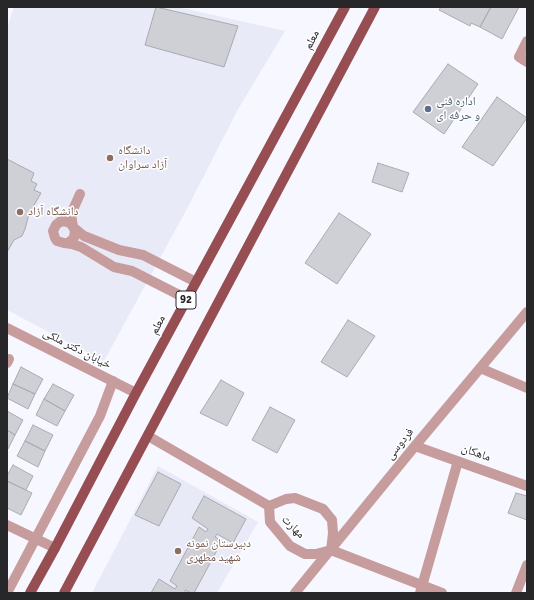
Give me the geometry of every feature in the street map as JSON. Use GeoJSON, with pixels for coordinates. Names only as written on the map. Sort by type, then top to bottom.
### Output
{"type":"FeatureCollection","features":[{"type":"Feature","properties":{"kind":"main road","name":"معلم"},"geometry":{"type":"LineString","coordinates":[[30,593],[136,393],[345,7]]}},
{"type":"Feature","properties":{"kind":"main road","name":"92"},"geometry":{"type":"LineString","coordinates":[[64,593],[375,7]]}},
{"type":"Feature","properties":{"kind":"street"},"geometry":{"type":"LineString","coordinates":[[527,41],[519,57],[527,62]]}},
{"type":"Feature","properties":{"kind":"street"},"geometry":{"type":"LineString","coordinates":[[80,194],[71,214],[58,223],[54,228],[53,235],[57,241],[64,244],[68,243],[81,247],[114,267],[132,271],[187,299]]}},
{"type":"Feature","properties":{"kind":"street"},"geometry":{"type":"LineString","coordinates":[[68,243],[75,234],[71,214]]}},
{"type":"Feature","properties":{"kind":"street"},"geometry":{"type":"LineString","coordinates":[[61,222],[68,222],[84,236],[119,250],[143,255],[196,282]]}},
{"type":"Feature","properties":{"kind":"street","name":"فردوسی"},"geometry":{"type":"LineString","coordinates":[[295,593],[527,312]]}},
{"type":"Feature","properties":{"kind":"street","name":"خیابان دکتر ملکی"},"geometry":{"type":"LineString","coordinates":[[7,328],[136,393]]}},
{"type":"Feature","properties":{"kind":"street"},"geometry":{"type":"LineString","coordinates":[[480,368],[527,388]]}},
{"type":"Feature","properties":{"kind":"street"},"geometry":{"type":"LineString","coordinates":[[7,593],[100,416],[113,381]]}},
{"type":"Feature","properties":{"kind":"street","name":"مهارت"},"geometry":{"type":"LineString","coordinates":[[148,436],[269,506]]}},
{"type":"Feature","properties":{"kind":"street","name":"ماهکان"},"geometry":{"type":"LineString","coordinates":[[415,446],[527,486]]}},
{"type":"Feature","properties":{"kind":"street"},"geometry":{"type":"LineString","coordinates":[[421,589],[458,461]]}},
{"type":"Feature","properties":{"kind":"street","name":"مهارت"},"geometry":{"type":"LineString","coordinates":[[295,498],[323,509],[332,520],[333,533],[331,550],[316,554],[306,554],[290,546],[270,522],[269,506],[286,499],[295,498]]}},
{"type":"Feature","properties":{"kind":"street"},"geometry":{"type":"LineString","coordinates":[[7,525],[55,548]]}},
{"type":"Feature","properties":{"kind":"street"},"geometry":{"type":"LineString","coordinates":[[331,550],[421,589],[442,593]]}},
{"type":"Feature","properties":{"kind":"street"},"geometry":{"type":"LineString","coordinates":[[516,593],[527,565]]}},
{"type":"Feature","properties":{"kind":"shaded area","name":"دانشگاه آزاد سراوان"},"geometry":{"type":"Polygon","coordinates":[[[14,7],[178,7],[285,31],[237,111],[189,205],[104,361],[7,310],[7,28],[14,7]]]}},
{"type":"Feature","properties":{"kind":"shaded area","name":"دبیرستان نمونه شهید مطهری"},"geometry":{"type":"Polygon","coordinates":[[[158,466],[258,522],[217,593],[92,593],[158,466]]]}},
{"type":"Feature","properties":{"kind":"building"},"geometry":{"type":"Polygon","coordinates":[[[156,7],[238,26],[224,67],[145,45],[156,7]]]}},
{"type":"Feature","properties":{"kind":"building"},"geometry":{"type":"Polygon","coordinates":[[[441,7],[491,7],[480,27],[471,23],[470,26],[439,10],[441,7]]]}},
{"type":"Feature","properties":{"kind":"building"},"geometry":{"type":"Polygon","coordinates":[[[491,7],[519,7],[502,39],[480,27],[491,7]]]}},
{"type":"Feature","properties":{"kind":"building"},"geometry":{"type":"Polygon","coordinates":[[[448,64],[478,84],[444,134],[413,112],[448,64]]]}},
{"type":"Feature","properties":{"kind":"building"},"geometry":{"type":"Polygon","coordinates":[[[497,97],[527,118],[493,166],[462,147],[497,97]]]}},
{"type":"Feature","properties":{"kind":"building"},"geometry":{"type":"Polygon","coordinates":[[[7,159],[34,173],[31,181],[37,184],[34,190],[41,193],[29,214],[22,236],[14,240],[7,252],[7,159]]]}},
{"type":"Feature","properties":{"kind":"building"},"geometry":{"type":"Polygon","coordinates":[[[378,163],[409,173],[402,192],[372,182],[378,163]]]}},
{"type":"Feature","properties":{"kind":"building"},"geometry":{"type":"Polygon","coordinates":[[[339,213],[371,234],[337,284],[305,263],[339,213]]]}},
{"type":"Feature","properties":{"kind":"building"},"geometry":{"type":"Polygon","coordinates":[[[348,320],[375,336],[347,377],[321,362],[348,320]]]}},
{"type":"Feature","properties":{"kind":"building"},"geometry":{"type":"Polygon","coordinates":[[[21,367],[43,379],[35,394],[13,384],[21,367]]]}},
{"type":"Feature","properties":{"kind":"building"},"geometry":{"type":"Polygon","coordinates":[[[221,380],[244,393],[227,426],[200,413],[221,380]]]}},
{"type":"Feature","properties":{"kind":"building"},"geometry":{"type":"Polygon","coordinates":[[[13,384],[35,394],[28,409],[7,398],[13,384]]]}},
{"type":"Feature","properties":{"kind":"building"},"geometry":{"type":"Polygon","coordinates":[[[53,384],[74,395],[65,411],[44,399],[53,384]]]}},
{"type":"Feature","properties":{"kind":"building"},"geometry":{"type":"Polygon","coordinates":[[[44,399],[65,411],[57,426],[36,415],[44,399]]]}},
{"type":"Feature","properties":{"kind":"building"},"geometry":{"type":"Polygon","coordinates":[[[270,407],[295,420],[277,453],[252,440],[270,407]]]}},
{"type":"Feature","properties":{"kind":"building"},"geometry":{"type":"Polygon","coordinates":[[[7,411],[23,420],[15,435],[7,430],[7,411]]]}},
{"type":"Feature","properties":{"kind":"building"},"geometry":{"type":"Polygon","coordinates":[[[33,425],[53,435],[45,451],[25,441],[33,425]]]}},
{"type":"Feature","properties":{"kind":"building"},"geometry":{"type":"Polygon","coordinates":[[[7,430],[15,435],[8,449],[7,449],[7,430]]]}},
{"type":"Feature","properties":{"kind":"building"},"geometry":{"type":"Polygon","coordinates":[[[25,441],[45,451],[38,467],[17,456],[25,441]]]}},
{"type":"Feature","properties":{"kind":"building"},"geometry":{"type":"Polygon","coordinates":[[[13,465],[33,476],[26,490],[7,481],[7,476],[13,465]]]}},
{"type":"Feature","properties":{"kind":"building"},"geometry":{"type":"Polygon","coordinates":[[[158,472],[181,484],[159,526],[135,515],[158,472]]]}},
{"type":"Feature","properties":{"kind":"building"},"geometry":{"type":"Polygon","coordinates":[[[7,481],[32,493],[21,515],[7,508],[7,481]]]}},
{"type":"Feature","properties":{"kind":"building"},"geometry":{"type":"Polygon","coordinates":[[[516,493],[527,496],[527,520],[508,513],[516,493]]]}},
{"type":"Feature","properties":{"kind":"building"},"geometry":{"type":"Polygon","coordinates":[[[204,496],[246,519],[233,543],[217,534],[215,537],[222,541],[194,593],[185,590],[185,593],[151,593],[159,579],[175,589],[177,586],[170,581],[199,527],[206,532],[208,529],[192,518],[204,496]]]}},
{"type":"Feature","properties":{"kind":"place","name":"اداره فنی و حرفه ای"},"geometry":{"type":"Point","coordinates":[428,109]}},
{"type":"Feature","properties":{"kind":"place","name":"دانشگاه آزاد سراوان"},"geometry":{"type":"Point","coordinates":[110,158]}},
{"type":"Feature","properties":{"kind":"place","name":"دانشگاه آزاد"},"geometry":{"type":"Point","coordinates":[20,212]}},
{"type":"Feature","properties":{"kind":"place","name":"دبیرستان نمونه شهید مطهری"},"geometry":{"type":"Point","coordinates":[178,551]}}]}
